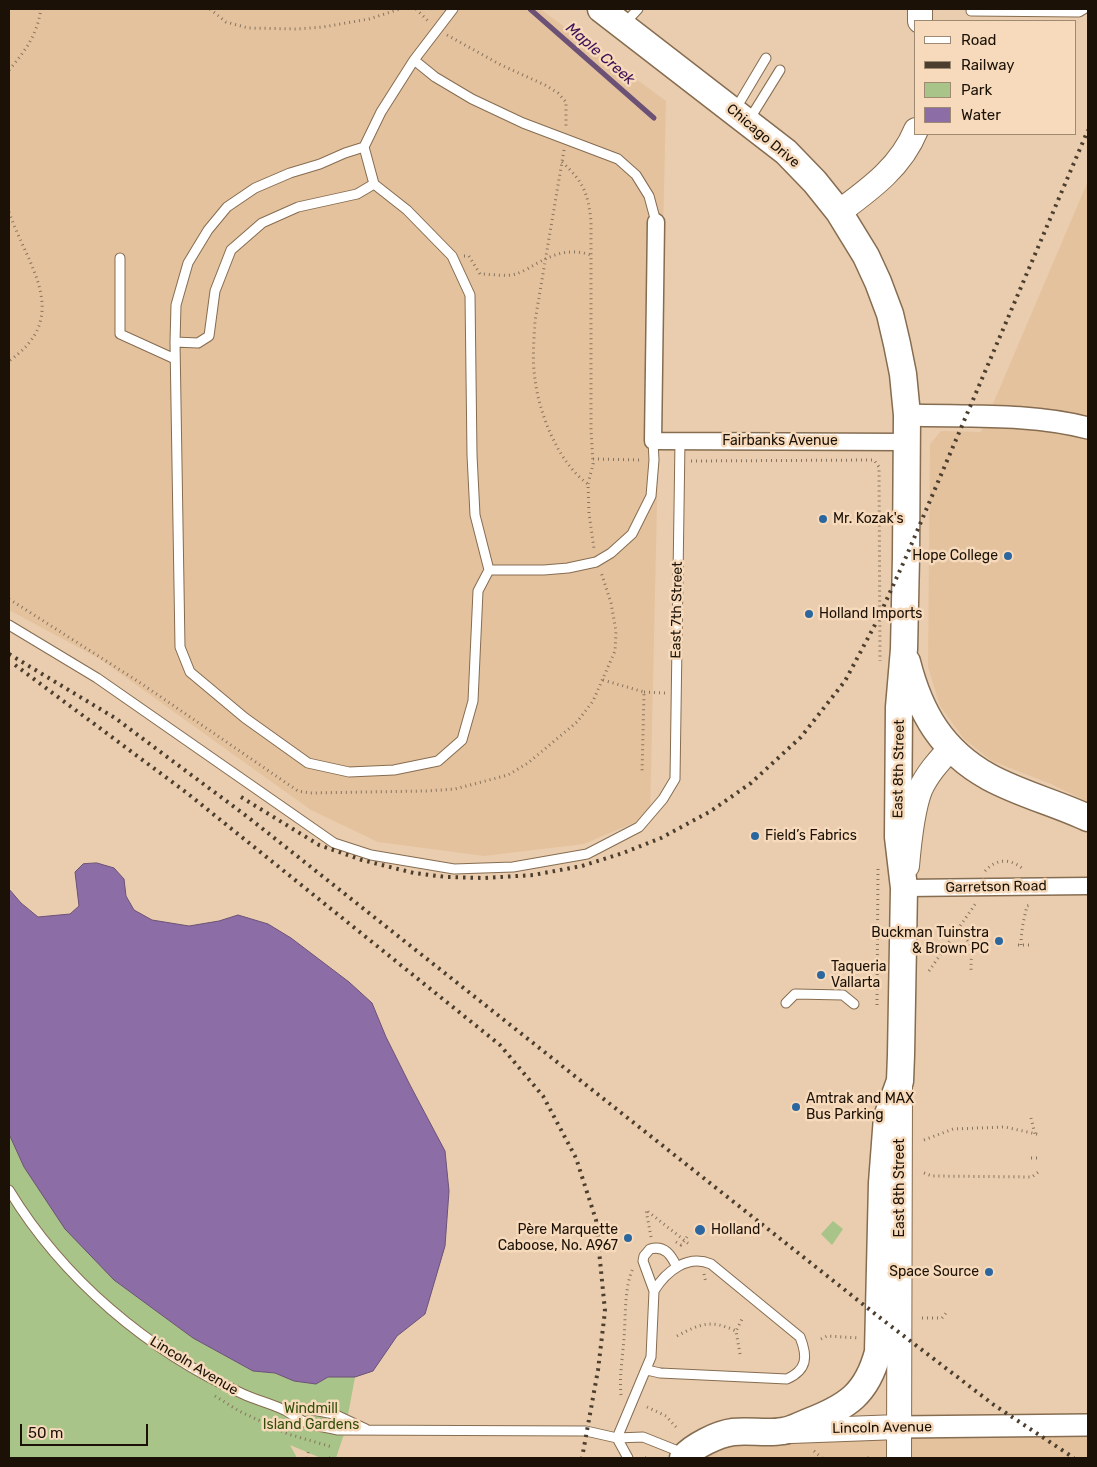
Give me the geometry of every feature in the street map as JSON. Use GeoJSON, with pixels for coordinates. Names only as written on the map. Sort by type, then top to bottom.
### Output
{"type":"FeatureCollection","features":[{"type":"Feature","properties":{"kind":"main road","name":"Chicago Drive"},"geometry":{"type":"LineString","coordinates":[[617,13],[741,117],[786,152],[815,182],[839,212],[866,256],[890,314],[903,374],[907,416]]}},
{"type":"Feature","properties":{"kind":"main road"},"geometry":{"type":"LineString","coordinates":[[839,212],[868,191],[898,162],[914,135]]}},
{"type":"Feature","properties":{"kind":"main road","name":"East 8th Street"},"geometry":{"type":"LineString","coordinates":[[904,888],[898,838],[899,706],[904,649],[907,416]]}},
{"type":"Feature","properties":{"kind":"main road","name":"East 8th Street"},"geometry":{"type":"LineString","coordinates":[[899,1458],[900,1081],[904,888],[920,790],[934,767],[950,749],[936,733],[926,714],[911,675],[904,649]]}},
{"type":"Feature","properties":{"kind":"main road"},"geometry":{"type":"LineString","coordinates":[[950,749],[990,778],[1088,818]]}},
{"type":"Feature","properties":{"kind":"main road"},"geometry":{"type":"LineString","coordinates":[[784,1431],[820,1418],[843,1406],[862,1389],[873,1369],[878,1352],[882,1183],[887,1117],[900,1081]]}},
{"type":"Feature","properties":{"kind":"main road","name":"Lincoln Avenue"},"geometry":{"type":"LineString","coordinates":[[685,1456],[704,1442],[732,1432],[899,1427]]}},
{"type":"Feature","properties":{"kind":"street"},"geometry":{"type":"LineString","coordinates":[[654,441],[656,222]]}},
{"type":"Feature","properties":{"kind":"street"},"geometry":{"type":"LineString","coordinates":[[907,416],[1016,418],[1088,428]]}},
{"type":"Feature","properties":{"kind":"street","name":"Fairbanks Avenue"},"geometry":{"type":"LineString","coordinates":[[654,441],[907,442]]}},
{"type":"Feature","properties":{"kind":"street","name":"Garretson Road"},"geometry":{"type":"LineString","coordinates":[[904,888],[1028,879],[1088,886]]}},
{"type":"Feature","properties":{"kind":"street","name":"Lincoln Avenue"},"geometry":{"type":"LineString","coordinates":[[899,1427],[1088,1426]]}},
{"type":"Feature","properties":{"kind":"lane"},"geometry":{"type":"LineString","coordinates":[[364,147],[290,173],[255,188],[227,207],[208,230],[188,263],[176,304],[175,342],[180,647],[190,672],[245,718],[308,763],[349,772],[394,770],[438,761],[462,740],[473,701],[478,591],[489,570],[475,515],[472,455],[470,295],[452,256],[407,210],[374,184],[364,147],[381,112],[414,60],[453,9]]}},
{"type":"Feature","properties":{"kind":"lane"},"geometry":{"type":"LineString","coordinates":[[971,10],[1079,12],[1084,9]]}},
{"type":"Feature","properties":{"kind":"lane"},"geometry":{"type":"LineString","coordinates":[[741,117],[766,58]]}},
{"type":"Feature","properties":{"kind":"lane"},"geometry":{"type":"LineString","coordinates":[[414,60],[435,77],[472,99],[523,123],[618,159],[636,175],[649,196],[656,222]]}},
{"type":"Feature","properties":{"kind":"lane"},"geometry":{"type":"LineString","coordinates":[[741,117],[780,70]]}},
{"type":"Feature","properties":{"kind":"lane"},"geometry":{"type":"LineString","coordinates":[[175,342],[198,343],[209,336],[215,291],[231,250],[262,223],[298,207],[357,194],[374,184]]}},
{"type":"Feature","properties":{"kind":"lane"},"geometry":{"type":"LineString","coordinates":[[120,258],[120,334],[176,359]]}},
{"type":"Feature","properties":{"kind":"lane"},"geometry":{"type":"LineString","coordinates":[[489,570],[544,570],[596,562],[611,553],[632,534],[650,496],[654,441]]}},
{"type":"Feature","properties":{"kind":"lane","name":"East 7th Street"},"geometry":{"type":"LineString","coordinates":[[9,625],[97,678],[334,843],[371,854],[454,869],[513,867],[587,854],[639,827],[663,799],[675,779],[680,441]]}},
{"type":"Feature","properties":{"kind":"lane"},"geometry":{"type":"LineString","coordinates":[[786,1003],[795,994],[843,995],[854,1004]]}},
{"type":"Feature","properties":{"kind":"lane","name":"Lincoln Avenue"},"geometry":{"type":"LineString","coordinates":[[9,1190],[42,1239],[84,1286],[108,1308],[146,1337],[205,1375],[243,1394],[282,1409],[305,1422],[338,1430],[586,1432],[617,1438],[644,1437],[685,1456]]}},
{"type":"Feature","properties":{"kind":"lane"},"geometry":{"type":"LineString","coordinates":[[628,1458],[617,1438],[651,1357],[654,1290],[644,1265],[644,1256],[646,1252],[654,1247],[660,1247],[671,1256],[677,1267]]}},
{"type":"Feature","properties":{"kind":"lane"},"geometry":{"type":"LineString","coordinates":[[647,1370],[660,1373],[787,1379],[797,1374],[804,1367],[804,1346],[800,1338],[719,1269],[703,1260],[686,1262],[677,1267],[665,1275],[654,1290]]}},
{"type":"Feature","properties":{"kind":"lane"},"geometry":{"type":"LineString","coordinates":[[282,1409],[308,1409],[334,1414],[368,1431]]}},
{"type":"Feature","properties":{"kind":"path"},"geometry":{"type":"LineString","coordinates":[[9,70],[23,54],[34,36],[41,9]]}},
{"type":"Feature","properties":{"kind":"path"},"geometry":{"type":"LineString","coordinates":[[210,9],[226,22],[248,28],[297,29],[369,19],[400,9]]}},
{"type":"Feature","properties":{"kind":"path"},"geometry":{"type":"LineString","coordinates":[[416,9],[438,29],[468,48],[545,85],[558,93],[566,102],[566,138],[535,321],[533,348],[534,379],[550,430],[564,458],[578,476],[588,484]]}},
{"type":"Feature","properties":{"kind":"path"},"geometry":{"type":"LineString","coordinates":[[9,599],[139,682],[298,791],[310,793],[455,789],[508,775],[528,763],[577,722],[593,701],[604,680],[615,651],[616,631],[611,603],[596,562],[588,513],[588,484],[593,459],[590,430],[591,221],[589,201],[584,186],[562,161]]}},
{"type":"Feature","properties":{"kind":"path"},"geometry":{"type":"LineString","coordinates":[[9,212],[31,261],[40,290],[43,311],[40,326],[30,342],[18,355],[9,361]]}},
{"type":"Feature","properties":{"kind":"path"},"geometry":{"type":"LineString","coordinates":[[452,256],[469,256],[480,274],[501,275],[516,274],[560,253],[579,252],[591,255]]}},
{"type":"Feature","properties":{"kind":"path"},"geometry":{"type":"LineString","coordinates":[[593,459],[654,460]]}},
{"type":"Feature","properties":{"kind":"path"},"geometry":{"type":"LineString","coordinates":[[680,461],[874,460],[880,467],[880,669]]}},
{"type":"Feature","properties":{"kind":"path"},"geometry":{"type":"LineString","coordinates":[[604,680],[644,692],[676,693]]}},
{"type":"Feature","properties":{"kind":"path"},"geometry":{"type":"LineString","coordinates":[[642,774],[644,692]]}},
{"type":"Feature","properties":{"kind":"path"},"geometry":{"type":"LineString","coordinates":[[981,878],[990,865],[1005,860],[1014,862],[1028,879]]}},
{"type":"Feature","properties":{"kind":"path"},"geometry":{"type":"LineString","coordinates":[[877,1005],[878,865]]}},
{"type":"Feature","properties":{"kind":"path"},"geometry":{"type":"LineString","coordinates":[[929,970],[980,896]]}},
{"type":"Feature","properties":{"kind":"path"},"geometry":{"type":"LineString","coordinates":[[1029,945],[1020,945],[1027,906],[1030,905]]}},
{"type":"Feature","properties":{"kind":"path"},"geometry":{"type":"LineString","coordinates":[[956,930],[971,943],[971,971]]}},
{"type":"Feature","properties":{"kind":"path"},"geometry":{"type":"LineString","coordinates":[[971,943],[979,944]]}},
{"type":"Feature","properties":{"kind":"path"},"geometry":{"type":"LineString","coordinates":[[1030,1118],[1035,1135]]}},
{"type":"Feature","properties":{"kind":"path"},"geometry":{"type":"LineString","coordinates":[[924,1140],[929,1140],[936,1135],[953,1129],[1006,1127],[1041,1135]]}},
{"type":"Feature","properties":{"kind":"path"},"geometry":{"type":"LineString","coordinates":[[1031,1158],[1041,1158]]}},
{"type":"Feature","properties":{"kind":"path"},"geometry":{"type":"LineString","coordinates":[[924,1173],[932,1176],[1032,1178],[1041,1170]]}},
{"type":"Feature","properties":{"kind":"path"},"geometry":{"type":"LineString","coordinates":[[651,1238],[646,1210],[689,1244]]}},
{"type":"Feature","properties":{"kind":"path"},"geometry":{"type":"LineString","coordinates":[[672,1241],[681,1244],[690,1234]]}},
{"type":"Feature","properties":{"kind":"path"},"geometry":{"type":"LineString","coordinates":[[644,1241],[656,1237]]}},
{"type":"Feature","properties":{"kind":"path"},"geometry":{"type":"LineString","coordinates":[[624,1396],[620,1395],[620,1372],[627,1291],[629,1277],[634,1265]]}},
{"type":"Feature","properties":{"kind":"path"},"geometry":{"type":"LineString","coordinates":[[922,1318],[942,1318],[946,1313]]}},
{"type":"Feature","properties":{"kind":"path"},"geometry":{"type":"LineString","coordinates":[[740,1354],[736,1331],[743,1317]]}},
{"type":"Feature","properties":{"kind":"path"},"geometry":{"type":"LineString","coordinates":[[677,1336],[705,1324],[725,1326],[736,1331]]}},
{"type":"Feature","properties":{"kind":"path"},"geometry":{"type":"LineString","coordinates":[[821,1339],[828,1336],[862,1338]]}},
{"type":"Feature","properties":{"kind":"path"},"geometry":{"type":"LineString","coordinates":[[215,1396],[239,1411],[288,1434],[332,1447]]}},
{"type":"Feature","properties":{"kind":"path"},"geometry":{"type":"LineString","coordinates":[[647,1407],[666,1416],[676,1427]]}},
{"type":"Feature","properties":{"kind":"path"},"geometry":{"type":"LineString","coordinates":[[307,1458],[309,1449]]}},
{"type":"Feature","properties":{"kind":"path"},"geometry":{"type":"LineString","coordinates":[[814,1451],[822,1458]]}},
{"type":"Feature","properties":{"kind":"shaded area"},"geometry":{"type":"Polygon","coordinates":[[[9,9],[540,9],[666,101],[650,816],[584,844],[484,856],[378,842],[311,810],[100,659],[9,610],[9,9]]]}},
{"type":"Feature","properties":{"kind":"shaded area","name":"Hope College"},"geometry":{"type":"Polygon","coordinates":[[[1088,181],[1088,802],[1051,784],[992,761],[964,739],[940,706],[928,667],[930,444],[941,431],[981,432],[1088,181]]]}},
{"type":"Feature","properties":{"kind":"shaded area"},"geometry":{"type":"Polygon","coordinates":[[[1088,1426],[1088,1458],[683,1458],[704,1442],[1088,1426]]]}},
{"type":"Feature","properties":{"kind":"green space","name":"Windmill Island Gardens"},"geometry":{"type":"Polygon","coordinates":[[[9,1134],[24,1167],[114,1280],[193,1338],[253,1371],[275,1373],[294,1381],[316,1384],[328,1377],[355,1377],[345,1431],[336,1458],[321,1458],[290,1445],[297,1458],[9,1458],[9,1134]]]}},
{"type":"Feature","properties":{"kind":"green space"},"geometry":{"type":"Polygon","coordinates":[[[833,1221],[843,1229],[832,1245],[821,1234],[833,1221]]]}},
{"type":"Feature","properties":{"kind":"water"},"geometry":{"type":"Polygon","coordinates":[[[97,863],[114,868],[124,879],[126,896],[134,910],[152,920],[189,926],[219,921],[238,915],[268,924],[291,938],[349,982],[372,1003],[386,1037],[445,1151],[449,1191],[445,1246],[425,1314],[397,1336],[373,1371],[355,1377],[328,1377],[316,1384],[294,1381],[275,1373],[253,1371],[193,1338],[114,1280],[65,1229],[24,1167],[9,1134],[9,889],[21,903],[38,917],[70,914],[79,906],[75,872],[83,864],[97,863]]]}},
{"type":"Feature","properties":{"kind":"waterway","name":"Maple Creek"},"geometry":{"type":"LineString","coordinates":[[530,9],[654,118]]}},
{"type":"Feature","properties":{"kind":"railway"},"geometry":{"type":"LineString","coordinates":[[241,797],[319,845],[362,860],[414,873],[446,877],[485,878],[533,875],[582,866],[623,853],[661,838],[711,811],[751,783],[801,737],[845,681],[877,621],[1088,130]]}},
{"type":"Feature","properties":{"kind":"railway"},"geometry":{"type":"LineString","coordinates":[[9,654],[115,718],[249,818],[879,1317],[994,1405],[1074,1458]]}},
{"type":"Feature","properties":{"kind":"railway"},"geometry":{"type":"LineString","coordinates":[[15,665],[187,793],[500,1045],[543,1096],[576,1158],[596,1220],[605,1311],[598,1370],[582,1458]]}},
{"type":"Feature","properties":{"kind":"place","name":"Mr. Kozak's"},"geometry":{"type":"Point","coordinates":[823,519]}},
{"type":"Feature","properties":{"kind":"place","name":"Hope College"},"geometry":{"type":"Point","coordinates":[1008,556]}},
{"type":"Feature","properties":{"kind":"place","name":"Holland Imports"},"geometry":{"type":"Point","coordinates":[809,614]}},
{"type":"Feature","properties":{"kind":"place","name":"Field’s Fabrics"},"geometry":{"type":"Point","coordinates":[755,836]}},
{"type":"Feature","properties":{"kind":"place","name":"Buckman Tuinstra & Brown PC"},"geometry":{"type":"Point","coordinates":[999,941]}},
{"type":"Feature","properties":{"kind":"place","name":"Taqueria Vallarta"},"geometry":{"type":"Point","coordinates":[821,975]}},
{"type":"Feature","properties":{"kind":"place","name":"Amtrak and MAX Bus Parking"},"geometry":{"type":"Point","coordinates":[796,1107]}},
{"type":"Feature","properties":{"kind":"place","name":"Holland"},"geometry":{"type":"Point","coordinates":[700,1230]}},
{"type":"Feature","properties":{"kind":"place","name":"Père Marquette Caboose, No. A967"},"geometry":{"type":"Point","coordinates":[628,1238]}},
{"type":"Feature","properties":{"kind":"place","name":"Space Source"},"geometry":{"type":"Point","coordinates":[989,1272]}}]}
